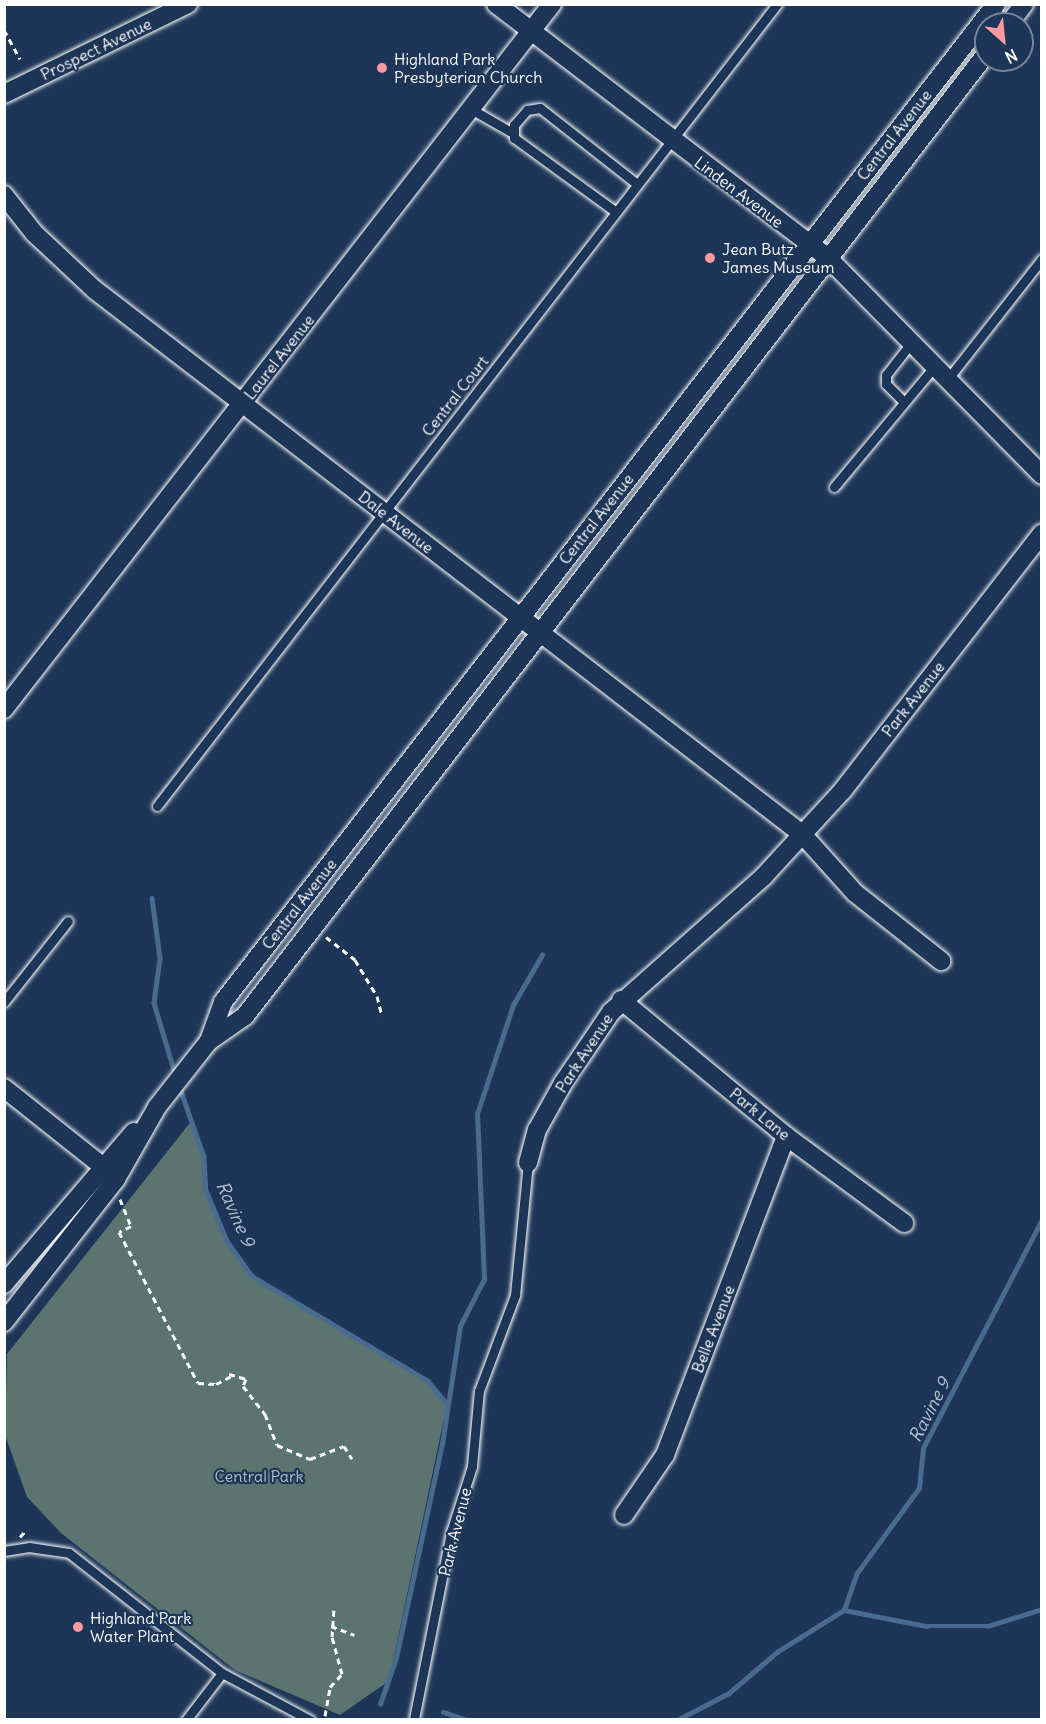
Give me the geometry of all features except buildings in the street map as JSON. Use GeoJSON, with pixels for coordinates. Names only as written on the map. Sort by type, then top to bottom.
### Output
{"type":"FeatureCollection","features":[{"type":"Feature","properties":{"kind":"street","name":"Prospect Avenue"},"geometry":{"type":"LineString","coordinates":[[4,94],[188,4]]}},
{"type":"Feature","properties":{"kind":"street","name":"Linden Avenue"},"geometry":{"type":"LineString","coordinates":[[496,4],[829,259],[1041,474]]}},
{"type":"Feature","properties":{"kind":"street","name":"Laurel Avenue"},"geometry":{"type":"LineString","coordinates":[[4,709],[552,4]]}},
{"type":"Feature","properties":{"kind":"street","name":"Central Avenue"},"geometry":{"type":"LineString","coordinates":[[209,1041],[223,1002],[996,4]]}},
{"type":"Feature","properties":{"kind":"street","name":"Central Avenue"},"geometry":{"type":"LineString","coordinates":[[4,1284],[102,1166],[154,1111],[209,1041],[245,1016],[974,70]]}},
{"type":"Feature","properties":{"kind":"street","name":"Dale Avenue"},"geometry":{"type":"LineString","coordinates":[[4,195],[64,263],[243,404],[802,834],[855,893],[941,961]]}},
{"type":"Feature","properties":{"kind":"street","name":"Park Avenue"},"geometry":{"type":"LineString","coordinates":[[528,1163],[537,1130],[563,1083],[621,1000],[734,904],[843,790],[1041,533]]}},
{"type":"Feature","properties":{"kind":"street"},"geometry":{"type":"LineString","coordinates":[[377,803],[395,820]]}},
{"type":"Feature","properties":{"kind":"street","name":"Park Lane"},"geometry":{"type":"LineString","coordinates":[[621,1000],[786,1136],[904,1223]]}},
{"type":"Feature","properties":{"kind":"street"},"geometry":{"type":"LineString","coordinates":[[4,1088],[102,1166]]}},
{"type":"Feature","properties":{"kind":"street","name":"Central Avenue"},"geometry":{"type":"LineString","coordinates":[[4,1322],[117,1186],[154,1111]]}},
{"type":"Feature","properties":{"kind":"street","name":"Belle Avenue"},"geometry":{"type":"LineString","coordinates":[[624,1515],[665,1455],[786,1136]]}},
{"type":"Feature","properties":{"kind":"lane","name":"Central Court"},"geometry":{"type":"LineString","coordinates":[[157,806],[777,4]]}},
{"type":"Feature","properties":{"kind":"lane"},"geometry":{"type":"LineString","coordinates":[[511,132],[527,110],[540,108],[637,184]]}},
{"type":"Feature","properties":{"kind":"lane"},"geometry":{"type":"LineString","coordinates":[[471,109],[511,132],[616,212]]}},
{"type":"Feature","properties":{"kind":"lane"},"geometry":{"type":"LineString","coordinates":[[947,381],[1041,259]]}},
{"type":"Feature","properties":{"kind":"lane"},"geometry":{"type":"LineString","coordinates":[[902,400],[886,384],[886,375],[911,343]]}},
{"type":"Feature","properties":{"kind":"lane"},"geometry":{"type":"LineString","coordinates":[[834,487],[902,400],[934,367]]}},
{"type":"Feature","properties":{"kind":"lane"},"geometry":{"type":"LineString","coordinates":[[4,1002],[68,921]]}},
{"type":"Feature","properties":{"kind":"lane","name":"Park Avenue"},"geometry":{"type":"LineString","coordinates":[[413,1719],[451,1532],[472,1466],[479,1391],[515,1295],[528,1163]]}},
{"type":"Feature","properties":{"kind":"lane"},"geometry":{"type":"LineString","coordinates":[[4,1551],[29,1547],[69,1553],[222,1673],[310,1719]]}},
{"type":"Feature","properties":{"kind":"lane"},"geometry":{"type":"LineString","coordinates":[[186,1719],[222,1673]]}},
{"type":"Feature","properties":{"kind":"path"},"geometry":{"type":"LineString","coordinates":[[4,30],[20,59]]}},
{"type":"Feature","properties":{"kind":"path"},"geometry":{"type":"LineString","coordinates":[[312,928],[355,960],[377,996],[382,1016]]}},
{"type":"Feature","properties":{"kind":"path"},"geometry":{"type":"LineString","coordinates":[[117,1186],[130,1226],[119,1232],[198,1383],[216,1384],[231,1375],[246,1379],[243,1386],[264,1414],[277,1445],[310,1459],[344,1446],[352,1459]]}},
{"type":"Feature","properties":{"kind":"path"},"geometry":{"type":"LineString","coordinates":[[325,1716],[330,1687],[342,1674],[331,1626],[334,1607]]}},
{"type":"Feature","properties":{"kind":"path"},"geometry":{"type":"LineString","coordinates":[[331,1626],[354,1635]]}},
{"type":"Feature","properties":{"kind":"green space","name":"Central Park"},"geometry":{"type":"Polygon","coordinates":[[[193,1119],[204,1157],[206,1190],[227,1241],[252,1276],[428,1381],[447,1404],[389,1681],[340,1715],[235,1670],[61,1533],[27,1497],[5,1435],[7,1354],[193,1119]]]}},
{"type":"Feature","properties":{"kind":"waterway","name":"Ravine 9"},"geometry":{"type":"LineString","coordinates":[[152,898],[160,958],[154,1003],[176,1077]]}},
{"type":"Feature","properties":{"kind":"waterway","name":"Ravine 9"},"geometry":{"type":"LineString","coordinates":[[380,1704],[396,1658],[442,1444],[460,1326],[484,1279],[477,1114],[513,1005],[542,955]]}},
{"type":"Feature","properties":{"kind":"waterway","name":"Ravine 9"},"geometry":{"type":"LineString","coordinates":[[179,1085],[204,1157],[206,1190],[227,1241],[252,1276],[428,1381],[447,1404]]}},
{"type":"Feature","properties":{"kind":"waterway","name":"Ravine 9"},"geometry":{"type":"LineString","coordinates":[[677,1720],[729,1693],[777,1652],[844,1610],[857,1573],[919,1488],[923,1448],[1042,1219]]}},
{"type":"Feature","properties":{"kind":"waterway","name":"Ravine 9"},"geometry":{"type":"LineString","coordinates":[[844,1610],[926,1626],[988,1626],[1042,1609]]}},
{"type":"Feature","properties":{"kind":"waterway","name":"Ravine 9"},"geometry":{"type":"LineString","coordinates":[[443,1712],[467,1720]]}},
{"type":"Feature","properties":{"kind":"place","name":"Highland Park Presbyterian Church"},"geometry":{"type":"Point","coordinates":[382,68]}},
{"type":"Feature","properties":{"kind":"place","name":"Jean Butz James Museum"},"geometry":{"type":"Point","coordinates":[710,258]}},
{"type":"Feature","properties":{"kind":"place","name":"Highland Park Water Plant"},"geometry":{"type":"Point","coordinates":[78,1627]}}]}
